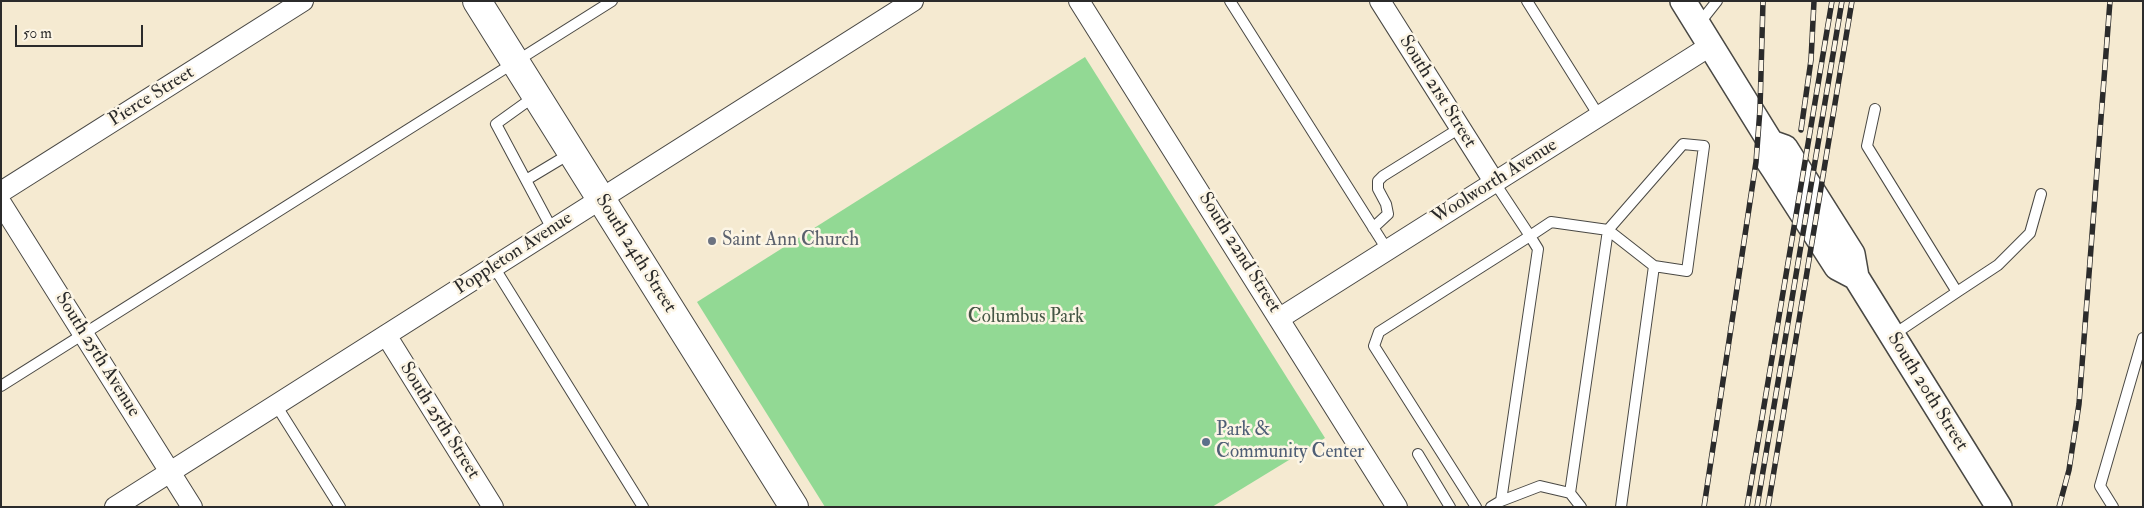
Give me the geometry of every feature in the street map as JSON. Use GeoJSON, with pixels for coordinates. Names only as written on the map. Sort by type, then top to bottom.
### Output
{"type":"FeatureCollection","features":[{"type":"Feature","properties":{"kind":"main road","name":"South 24th Street"},"geometry":{"type":"LineString","coordinates":[[477,1],[794,507]]}},
{"type":"Feature","properties":{"kind":"street","name":"Pierce Street"},"geometry":{"type":"LineString","coordinates":[[1,192],[303,1]]}},
{"type":"Feature","properties":{"kind":"street","name":"Poppleton Avenue"},"geometry":{"type":"LineString","coordinates":[[115,507],[913,1]]}},
{"type":"Feature","properties":{"kind":"street","name":"South 22nd Street"},"geometry":{"type":"LineString","coordinates":[[1079,1],[1280,318],[1396,507]]}},
{"type":"Feature","properties":{"kind":"street","name":"South 21st Street"},"geometry":{"type":"LineString","coordinates":[[1380,1],[1495,183]]}},
{"type":"Feature","properties":{"kind":"street","name":"South 20th Street"},"geometry":{"type":"LineString","coordinates":[[1683,1],[1771,143],[1768,160],[1837,267],[1856,277],[1999,507]]}},
{"type":"Feature","properties":{"kind":"street","name":"Woolworth Avenue"},"geometry":{"type":"LineString","coordinates":[[1280,318],[1600,116],[1704,36]]}},
{"type":"Feature","properties":{"kind":"street","name":"South 25th Avenue"},"geometry":{"type":"LineString","coordinates":[[1,203],[192,507]]}},
{"type":"Feature","properties":{"kind":"street","name":"South 25th Street"},"geometry":{"type":"LineString","coordinates":[[386,336],[493,507]]}},
{"type":"Feature","properties":{"kind":"lane"},"geometry":{"type":"LineString","coordinates":[[1,386],[612,1]]}},
{"type":"Feature","properties":{"kind":"lane"},"geometry":{"type":"LineString","coordinates":[[1230,1],[1388,251]]}},
{"type":"Feature","properties":{"kind":"lane"},"geometry":{"type":"LineString","coordinates":[[1527,1],[1600,116]]}},
{"type":"Feature","properties":{"kind":"lane"},"geometry":{"type":"LineString","coordinates":[[1704,36],[1717,1]]}},
{"type":"Feature","properties":{"kind":"lane"},"geometry":{"type":"LineString","coordinates":[[536,96],[496,124],[552,229]]}},
{"type":"Feature","properties":{"kind":"lane"},"geometry":{"type":"LineString","coordinates":[[1875,108],[1867,146],[1957,292]]}},
{"type":"Feature","properties":{"kind":"lane"},"geometry":{"type":"LineString","coordinates":[[1373,228],[1388,214],[1386,204],[1378,188],[1378,182],[1383,176],[1460,128]]}},
{"type":"Feature","properties":{"kind":"lane"},"geometry":{"type":"LineString","coordinates":[[1476,507],[1374,346],[1378,332],[1551,222],[1608,230],[1654,266],[1687,270],[1704,146],[1683,144],[1608,230],[1570,493]]}},
{"type":"Feature","properties":{"kind":"lane"},"geometry":{"type":"LineString","coordinates":[[526,180],[571,153]]}},
{"type":"Feature","properties":{"kind":"lane"},"geometry":{"type":"LineString","coordinates":[[1495,183],[1538,249],[1501,501]]}},
{"type":"Feature","properties":{"kind":"lane"},"geometry":{"type":"LineString","coordinates":[[1892,336],[1998,265],[2030,233],[2041,194]]}},
{"type":"Feature","properties":{"kind":"lane"},"geometry":{"type":"LineString","coordinates":[[1621,507],[1654,266]]}},
{"type":"Feature","properties":{"kind":"lane"},"geometry":{"type":"LineString","coordinates":[[494,267],[643,507]]}},
{"type":"Feature","properties":{"kind":"lane"},"geometry":{"type":"LineString","coordinates":[[2113,507],[2100,486],[2143,338]]}},
{"type":"Feature","properties":{"kind":"lane"},"geometry":{"type":"LineString","coordinates":[[276,405],[340,507]]}},
{"type":"Feature","properties":{"kind":"lane"},"geometry":{"type":"LineString","coordinates":[[1418,454],[1450,507]]}},
{"type":"Feature","properties":{"kind":"lane"},"geometry":{"type":"LineString","coordinates":[[1491,507],[1501,501],[1540,486],[1570,493],[1582,507]]}},
{"type":"Feature","properties":{"kind":"green space","name":"Columbus Park"},"geometry":{"type":"Polygon","coordinates":[[[1085,57],[1325,438],[1212,507],[825,507],[697,302],[1085,57]]]}},
{"type":"Feature","properties":{"kind":"railway"},"geometry":{"type":"LineString","coordinates":[[1704,507],[1756,162],[1760,109],[1763,1]]}},
{"type":"Feature","properties":{"kind":"railway"},"geometry":{"type":"LineString","coordinates":[[1801,130],[1811,60],[1814,1]]}},
{"type":"Feature","properties":{"kind":"railway"},"geometry":{"type":"LineString","coordinates":[[1747,507],[1832,1]]}},
{"type":"Feature","properties":{"kind":"railway"},"geometry":{"type":"LineString","coordinates":[[1757,507],[1842,1]]}},
{"type":"Feature","properties":{"kind":"railway"},"geometry":{"type":"LineString","coordinates":[[1768,507],[1852,1]]}},
{"type":"Feature","properties":{"kind":"railway"},"geometry":{"type":"LineString","coordinates":[[2059,507],[2069,470],[2079,404],[2110,1]]}},
{"type":"Feature","properties":{"kind":"place","name":"Saint Ann Church"},"geometry":{"type":"Point","coordinates":[712,241]}},
{"type":"Feature","properties":{"kind":"place","name":"Park & Community Center"},"geometry":{"type":"Point","coordinates":[1206,442]}}]}
